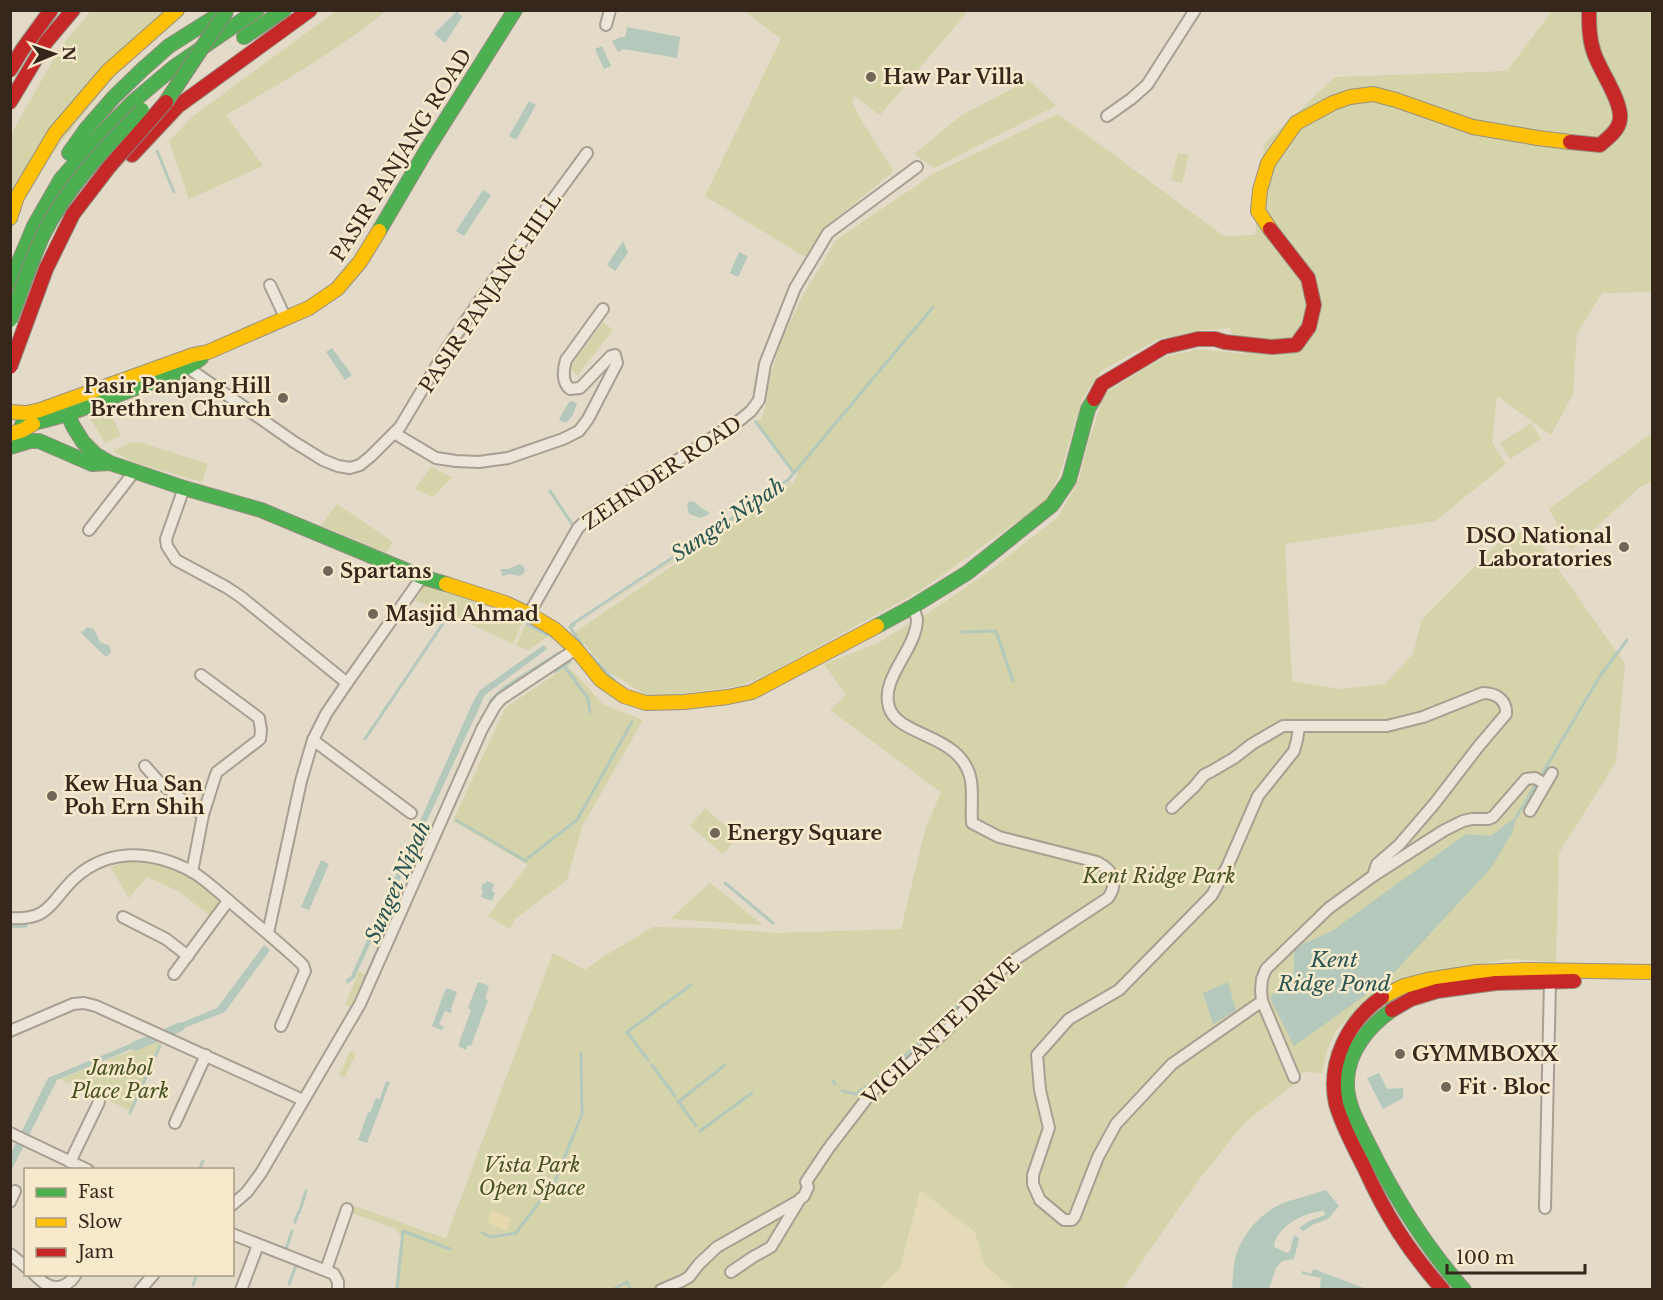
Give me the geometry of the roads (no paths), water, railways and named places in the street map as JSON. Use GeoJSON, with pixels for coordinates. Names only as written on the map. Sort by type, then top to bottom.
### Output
{"type":"FeatureCollection","features":[{"type":"Feature","properties":{"kind":"main road"},"geometry":{"type":"LineString","coordinates":[[10,70],[21,50],[51,10]]}},
{"type":"Feature","properties":{"kind":"main road"},"geometry":{"type":"LineString","coordinates":[[10,102],[36,58],[64,18],[73,10]]}},
{"type":"Feature","properties":{"kind":"main road"},"geometry":{"type":"LineString","coordinates":[[10,218],[17,197],[55,133],[108,71],[177,10]]}},
{"type":"Feature","properties":{"kind":"main road"},"geometry":{"type":"LineString","coordinates":[[10,248],[23,218],[86,129],[114,97],[169,46],[227,10]]}},
{"type":"Feature","properties":{"kind":"main road"},"geometry":{"type":"LineString","coordinates":[[10,367],[46,269],[73,214],[109,167],[167,101],[227,10]]}},
{"type":"Feature","properties":{"kind":"main road"},"geometry":{"type":"LineString","coordinates":[[10,283],[34,226],[61,179],[101,134],[135,100],[174,67],[257,10]]}},
{"type":"Feature","properties":{"kind":"main road"},"geometry":{"type":"LineString","coordinates":[[235,43],[284,10]]}},
{"type":"Feature","properties":{"kind":"main road"},"geometry":{"type":"LineString","coordinates":[[10,380],[60,257],[81,221],[127,161],[178,106],[310,10]]}},
{"type":"Feature","properties":{"kind":"main road","name":"PASIR PANJANG ROAD"},"geometry":{"type":"LineString","coordinates":[[10,426],[33,424],[65,408],[183,364],[309,308],[337,289],[360,262],[426,151],[515,10]]}},
{"type":"Feature","properties":{"kind":"main road"},"geometry":{"type":"LineString","coordinates":[[65,408],[78,435],[95,454],[110,463],[184,488],[261,510],[421,579],[505,603],[529,614],[554,629],[574,648],[601,680],[624,696],[646,703],[684,702],[752,692],[912,607],[967,573],[1052,505],[1069,480],[1088,409],[1102,384],[1164,347],[1198,339],[1215,339],[1272,347],[1296,345],[1309,327],[1314,305],[1308,278],[1258,211],[1260,190],[1268,163],[1296,123],[1333,103],[1350,97],[1373,94],[1473,127],[1599,145],[1617,128],[1620,118],[1616,101],[1593,51],[1589,10]]}},
{"type":"Feature","properties":{"kind":"main road"},"geometry":{"type":"LineString","coordinates":[[10,320],[44,233],[72,188],[109,143],[142,110],[182,78],[208,61]]}},
{"type":"Feature","properties":{"kind":"main road","name":"PASIR PANJANG ROAD"},"geometry":{"type":"LineString","coordinates":[[10,412],[27,413],[65,408]]}},
{"type":"Feature","properties":{"kind":"main road"},"geometry":{"type":"LineString","coordinates":[[10,435],[33,424]]}},
{"type":"Feature","properties":{"kind":"main road"},"geometry":{"type":"LineString","coordinates":[[67,453],[78,435]]}},
{"type":"Feature","properties":{"kind":"main road"},"geometry":{"type":"LineString","coordinates":[[10,447],[30,441],[46,442],[92,464],[110,463]]}},
{"type":"Feature","properties":{"kind":"main road"},"geometry":{"type":"LineString","coordinates":[[1443,1290],[1403,1240],[1373,1187],[1337,1108],[1334,1094],[1335,1065],[1346,1037],[1357,1018],[1379,999],[1402,987],[1451,976],[1540,970],[1653,972]]}},
{"type":"Feature","properties":{"kind":"main road"},"geometry":{"type":"LineString","coordinates":[[1464,1290],[1442,1266],[1416,1230],[1385,1180],[1355,1118],[1348,1085],[1348,1072],[1362,1038],[1376,1021],[1398,1005],[1426,993],[1494,983],[1653,981]]}},
{"type":"Feature","properties":{"kind":"street"},"geometry":{"type":"LineString","coordinates":[[606,26],[610,10]]}},
{"type":"Feature","properties":{"kind":"street"},"geometry":{"type":"LineString","coordinates":[[1107,116],[1147,85],[1195,10]]}},
{"type":"Feature","properties":{"kind":"street","name":"PASIR PANJANG HILL"},"geometry":{"type":"LineString","coordinates":[[183,364],[323,460],[350,468],[360,465],[394,433],[410,412],[446,350],[491,284],[587,153]]}},
{"type":"Feature","properties":{"kind":"street","name":"ZEHNDER ROAD"},"geometry":{"type":"LineString","coordinates":[[529,614],[578,528],[592,515],[751,411],[759,400],[765,364],[795,288],[828,233],[917,167]]}},
{"type":"Feature","properties":{"kind":"street"},"geometry":{"type":"LineString","coordinates":[[270,285],[286,319]]}},
{"type":"Feature","properties":{"kind":"street"},"geometry":{"type":"LineString","coordinates":[[394,433],[432,456],[445,460],[478,462],[508,458],[579,431],[588,419],[617,363],[616,356],[611,356],[580,388],[574,390],[570,390],[565,385],[564,369],[566,360],[603,309]]}},
{"type":"Feature","properties":{"kind":"street"},"geometry":{"type":"LineString","coordinates":[[89,530],[134,472]]}},
{"type":"Feature","properties":{"kind":"street"},"geometry":{"type":"LineString","coordinates":[[184,488],[166,541],[176,560],[241,597],[347,683]]}},
{"type":"Feature","properties":{"kind":"street"},"geometry":{"type":"LineString","coordinates":[[268,933],[301,781],[313,740],[326,714],[421,579]]}},
{"type":"Feature","properties":{"kind":"street","name":"VIGILANTE DRIVE"},"geometry":{"type":"LineString","coordinates":[[800,1199],[808,1187],[806,1182],[819,1162],[874,1089],[908,1065],[949,1028],[1005,966],[1108,898],[1113,887],[1111,872],[1097,862],[999,837],[972,823],[971,781],[964,764],[944,744],[904,725],[895,718],[889,709],[888,691],[917,622],[912,607]]}},
{"type":"Feature","properties":{"kind":"street"},"geometry":{"type":"LineString","coordinates":[[234,1203],[261,1173],[360,1004],[490,714],[501,699],[570,653],[574,648]]}},
{"type":"Feature","properties":{"kind":"street"},"geometry":{"type":"LineString","coordinates":[[192,872],[203,815],[218,772],[260,740],[261,730],[259,718],[201,675]]}},
{"type":"Feature","properties":{"kind":"street"},"geometry":{"type":"LineString","coordinates":[[1172,808],[1204,775],[1282,726],[1387,726],[1423,717],[1483,693],[1495,695],[1504,701],[1506,714],[1399,845],[1377,864],[1373,876]]}},
{"type":"Feature","properties":{"kind":"street"},"geometry":{"type":"LineString","coordinates":[[1258,1004],[1172,1064],[1116,1124],[1098,1157],[1074,1218],[1069,1221],[1065,1220],[1040,1200],[1033,1184],[1033,1175],[1049,1128],[1040,1090],[1036,1056],[1069,1019],[1119,990],[1212,895],[1228,865],[1258,796],[1294,751],[1299,727]]}},
{"type":"Feature","properties":{"kind":"street"},"geometry":{"type":"LineString","coordinates":[[313,740],[411,813]]}},
{"type":"Feature","properties":{"kind":"street"},"geometry":{"type":"LineString","coordinates":[[145,766],[160,783],[203,815]]}},
{"type":"Feature","properties":{"kind":"street"},"geometry":{"type":"LineString","coordinates":[[1530,811],[1541,781],[1552,773]]}},
{"type":"Feature","properties":{"kind":"street"},"geometry":{"type":"LineString","coordinates":[[1294,1077],[1262,1001],[1262,979],[1266,969],[1329,908],[1373,876],[1443,831],[1463,821],[1493,817],[1526,779],[1532,777],[1541,781]]}},
{"type":"Feature","properties":{"kind":"street"},"geometry":{"type":"LineString","coordinates":[[10,918],[31,917],[45,911],[78,875],[111,858],[140,854],[161,858],[192,872],[303,964],[305,971],[282,1026]]}},
{"type":"Feature","properties":{"kind":"street"},"geometry":{"type":"LineString","coordinates":[[174,974],[228,901]]}},
{"type":"Feature","properties":{"kind":"street"},"geometry":{"type":"LineString","coordinates":[[123,917],[166,939],[188,956]]}},
{"type":"Feature","properties":{"kind":"street"},"geometry":{"type":"LineString","coordinates":[[1545,1208],[1550,981]]}},
{"type":"Feature","properties":{"kind":"street"},"geometry":{"type":"LineString","coordinates":[[10,1031],[73,1004],[84,1003],[153,1031],[303,1100]]}},
{"type":"Feature","properties":{"kind":"street"},"geometry":{"type":"LineString","coordinates":[[175,1123],[206,1055]]}},
{"type":"Feature","properties":{"kind":"street"},"geometry":{"type":"LineString","coordinates":[[70,1162],[99,1102]]}},
{"type":"Feature","properties":{"kind":"street"},"geometry":{"type":"LineString","coordinates":[[15,1135],[84,1168]]}},
{"type":"Feature","properties":{"kind":"street"},"geometry":{"type":"LineString","coordinates":[[10,1202],[15,1191]]}},
{"type":"Feature","properties":{"kind":"street"},"geometry":{"type":"LineString","coordinates":[[731,1272],[771,1247],[800,1199]]}},
{"type":"Feature","properties":{"kind":"street"},"geometry":{"type":"LineString","coordinates":[[661,1290],[689,1277],[717,1247],[800,1199]]}},
{"type":"Feature","properties":{"kind":"street"},"geometry":{"type":"LineString","coordinates":[[326,1270],[347,1209]]}},
{"type":"Feature","properties":{"kind":"street"},"geometry":{"type":"LineString","coordinates":[[234,1235],[334,1274],[338,1282],[338,1290]]}},
{"type":"Feature","properties":{"kind":"street"},"geometry":{"type":"LineString","coordinates":[[241,1290],[258,1245]]}},
{"type":"Feature","properties":{"kind":"street"},"geometry":{"type":"LineString","coordinates":[[10,1254],[24,1265]]}},
{"type":"Feature","properties":{"kind":"street"},"geometry":{"type":"LineString","coordinates":[[35,1276],[46,1285],[56,1287],[67,1284],[75,1276]]}},
{"type":"Feature","properties":{"kind":"street"},"geometry":{"type":"LineString","coordinates":[[140,1290],[153,1276]]}},
{"type":"Feature","properties":{"kind":"water"},"geometry":{"type":"Polygon","coordinates":[[[457,11],[462,17],[445,43],[434,34],[457,11]]]}},
{"type":"Feature","properties":{"kind":"water"},"geometry":{"type":"Polygon","coordinates":[[[627,27],[680,37],[677,58],[624,49],[618,52],[612,41],[625,37],[627,27]]]}},
{"type":"Feature","properties":{"kind":"water"},"geometry":{"type":"Polygon","coordinates":[[[602,46],[611,66],[604,69],[595,49],[602,46]]]}},
{"type":"Feature","properties":{"kind":"water"},"geometry":{"type":"Polygon","coordinates":[[[529,101],[536,105],[516,140],[509,136],[529,101]]]}},
{"type":"Feature","properties":{"kind":"water"},"geometry":{"type":"Polygon","coordinates":[[[483,190],[491,195],[464,236],[456,231],[483,190]]]}},
{"type":"Feature","properties":{"kind":"water"},"geometry":{"type":"Polygon","coordinates":[[[623,241],[628,253],[615,271],[607,265],[623,241]]]}},
{"type":"Feature","properties":{"kind":"water"},"geometry":{"type":"Polygon","coordinates":[[[739,252],[748,256],[738,277],[730,273],[739,252]]]}},
{"type":"Feature","properties":{"kind":"water"},"geometry":{"type":"Polygon","coordinates":[[[332,348],[352,375],[345,380],[326,352],[332,348]]]}},
{"type":"Feature","properties":{"kind":"water"},"geometry":{"type":"Polygon","coordinates":[[[569,402],[577,403],[573,415],[567,422],[563,422],[559,419],[569,402]]]}},
{"type":"Feature","properties":{"kind":"water"},"geometry":{"type":"Polygon","coordinates":[[[781,484],[783,486],[572,626],[570,624],[781,484]]]}},
{"type":"Feature","properties":{"kind":"water"},"geometry":{"type":"Polygon","coordinates":[[[689,501],[695,502],[709,514],[701,518],[689,514],[687,506],[689,501]]]}},
{"type":"Feature","properties":{"kind":"water"},"geometry":{"type":"Polygon","coordinates":[[[519,564],[525,570],[520,576],[510,574],[502,576],[501,569],[509,569],[519,564]]]}},
{"type":"Feature","properties":{"kind":"water"},"geometry":{"type":"Polygon","coordinates":[[[87,627],[94,629],[100,642],[110,646],[111,652],[106,657],[81,633],[87,627]]]}},
{"type":"Feature","properties":{"kind":"water"},"geometry":{"type":"Polygon","coordinates":[[[544,645],[547,649],[485,695],[354,979],[347,984],[346,980],[351,976],[473,702],[480,690],[544,645]]]}},
{"type":"Feature","properties":{"kind":"water","name":"Kent Ridge Pond"},"geometry":{"type":"Polygon","coordinates":[[[1517,816],[1512,833],[1491,868],[1388,979],[1294,1046],[1270,998],[1294,972],[1294,948],[1332,931],[1466,834],[1491,836],[1517,816]]]}},
{"type":"Feature","properties":{"kind":"water"},"geometry":{"type":"Polygon","coordinates":[[[321,860],[329,864],[309,910],[301,907],[321,860]]]}},
{"type":"Feature","properties":{"kind":"water"},"geometry":{"type":"Polygon","coordinates":[[[486,881],[494,884],[492,891],[495,893],[492,901],[481,897],[483,883],[485,884],[486,881]]]}},
{"type":"Feature","properties":{"kind":"water"},"geometry":{"type":"Polygon","coordinates":[[[264,945],[270,950],[225,1012],[174,1032],[166,1029],[217,1008],[264,945]]]}},
{"type":"Feature","properties":{"kind":"water"},"geometry":{"type":"Polygon","coordinates":[[[478,982],[489,986],[485,999],[488,1000],[471,1046],[468,1045],[466,1050],[458,1046],[478,982]]]}},
{"type":"Feature","properties":{"kind":"water"},"geometry":{"type":"Polygon","coordinates":[[[1228,982],[1236,1011],[1213,1024],[1203,993],[1228,982]]]}},
{"type":"Feature","properties":{"kind":"water"},"geometry":{"type":"Polygon","coordinates":[[[446,988],[457,992],[451,1013],[445,1011],[439,1024],[444,1027],[442,1030],[432,1026],[446,988]]]}},
{"type":"Feature","properties":{"kind":"water"},"geometry":{"type":"Polygon","coordinates":[[[142,1039],[146,1043],[57,1080],[11,1171],[10,1155],[48,1078],[142,1039]]]}},
{"type":"Feature","properties":{"kind":"water"},"geometry":{"type":"Polygon","coordinates":[[[1379,1073],[1387,1089],[1403,1088],[1403,1098],[1383,1109],[1367,1078],[1379,1073]]]}},
{"type":"Feature","properties":{"kind":"water"},"geometry":{"type":"Polygon","coordinates":[[[386,1081],[390,1082],[367,1143],[358,1140],[368,1112],[370,1113],[376,1098],[380,1099],[386,1081]]]}},
{"type":"Feature","properties":{"kind":"water"},"geometry":{"type":"Polygon","coordinates":[[[1326,1190],[1339,1206],[1328,1219],[1303,1231],[1299,1228],[1325,1215],[1324,1211],[1300,1217],[1280,1233],[1274,1247],[1287,1253],[1290,1251],[1294,1235],[1299,1238],[1294,1259],[1282,1261],[1276,1268],[1269,1289],[1232,1289],[1237,1252],[1253,1226],[1277,1206],[1326,1190]]]}},
{"type":"Feature","properties":{"kind":"water"},"geometry":{"type":"Polygon","coordinates":[[[1313,1269],[1364,1289],[1320,1289],[1321,1278],[1302,1274],[1302,1271],[1311,1274],[1313,1269]]]}},
{"type":"Feature","properties":{"kind":"waterway"},"geometry":{"type":"LineString","coordinates":[[157,151],[174,192]]}},
{"type":"Feature","properties":{"kind":"waterway","name":"Sungei Nipah"},"geometry":{"type":"LineString","coordinates":[[780,485],[788,480],[933,307]]}},
{"type":"Feature","properties":{"kind":"waterway"},"geometry":{"type":"LineString","coordinates":[[756,422],[794,473]]}},
{"type":"Feature","properties":{"kind":"waterway"},"geometry":{"type":"LineString","coordinates":[[550,491],[572,524]]}},
{"type":"Feature","properties":{"kind":"waterway"},"geometry":{"type":"LineString","coordinates":[[365,739],[444,622]]}},
{"type":"Feature","properties":{"kind":"waterway"},"geometry":{"type":"LineString","coordinates":[[527,624],[548,635]]}},
{"type":"Feature","properties":{"kind":"waterway"},"geometry":{"type":"LineString","coordinates":[[574,625],[570,627],[582,645]]}},
{"type":"Feature","properties":{"kind":"waterway"},"geometry":{"type":"LineString","coordinates":[[961,632],[996,631],[1013,681]]}},
{"type":"Feature","properties":{"kind":"waterway"},"geometry":{"type":"LineString","coordinates":[[1517,816],[1600,676],[1627,640]]}},
{"type":"Feature","properties":{"kind":"waterway"},"geometry":{"type":"LineString","coordinates":[[484,716],[492,699],[505,687],[559,653]]}},
{"type":"Feature","properties":{"kind":"waterway"},"geometry":{"type":"LineString","coordinates":[[590,655],[615,681]]}},
{"type":"Feature","properties":{"kind":"waterway"},"geometry":{"type":"LineString","coordinates":[[555,672],[570,662]]}},
{"type":"Feature","properties":{"kind":"waterway"},"geometry":{"type":"LineString","coordinates":[[564,666],[588,698],[590,712]]}},
{"type":"Feature","properties":{"kind":"waterway"},"geometry":{"type":"LineString","coordinates":[[528,858],[577,820],[632,722]]}},
{"type":"Feature","properties":{"kind":"waterway"},"geometry":{"type":"LineString","coordinates":[[456,820],[526,861]]}},
{"type":"Feature","properties":{"kind":"waterway"},"geometry":{"type":"LineString","coordinates":[[364,980],[423,850]]}},
{"type":"Feature","properties":{"kind":"waterway"},"geometry":{"type":"LineString","coordinates":[[725,883],[773,923]]}},
{"type":"Feature","properties":{"kind":"waterway"},"geometry":{"type":"LineString","coordinates":[[10,927],[26,926],[26,923]]}},
{"type":"Feature","properties":{"kind":"waterway"},"geometry":{"type":"LineString","coordinates":[[648,1060],[627,1032],[691,985]]}},
{"type":"Feature","properties":{"kind":"waterway"},"geometry":{"type":"LineString","coordinates":[[842,1091],[856,1094],[894,1066],[960,1004]]}},
{"type":"Feature","properties":{"kind":"waterway","name":"Sungei Nipah"},"geometry":{"type":"LineString","coordinates":[[135,1046],[180,1027]]}},
{"type":"Feature","properties":{"kind":"waterway"},"geometry":{"type":"LineString","coordinates":[[130,1113],[160,1046]]}},
{"type":"Feature","properties":{"kind":"waterway"},"geometry":{"type":"LineString","coordinates":[[482,1233],[491,1237],[516,1233],[555,1181],[582,1114],[581,1053]]}},
{"type":"Feature","properties":{"kind":"waterway"},"geometry":{"type":"LineString","coordinates":[[652,1065],[675,1096]]}},
{"type":"Feature","properties":{"kind":"waterway"},"geometry":{"type":"LineString","coordinates":[[678,1102],[725,1065]]}},
{"type":"Feature","properties":{"kind":"waterway"},"geometry":{"type":"LineString","coordinates":[[700,1131],[752,1093]]}},
{"type":"Feature","properties":{"kind":"waterway"},"geometry":{"type":"LineString","coordinates":[[678,1101],[696,1126]]}},
{"type":"Feature","properties":{"kind":"waterway"},"geometry":{"type":"LineString","coordinates":[[200,1168],[203,1161]]}},
{"type":"Feature","properties":{"kind":"waterway"},"geometry":{"type":"LineString","coordinates":[[302,1204],[306,1191]]}},
{"type":"Feature","properties":{"kind":"waterway"},"geometry":{"type":"LineString","coordinates":[[299,1213],[302,1204]]}},
{"type":"Feature","properties":{"kind":"waterway"},"geometry":{"type":"LineString","coordinates":[[295,1222],[298,1213]]}},
{"type":"Feature","properties":{"kind":"waterway"},"geometry":{"type":"LineString","coordinates":[[289,1240],[292,1231]]}},
{"type":"Feature","properties":{"kind":"waterway"},"geometry":{"type":"LineString","coordinates":[[397,1290],[403,1231],[450,1249]]}},
{"type":"Feature","properties":{"kind":"waterway"},"geometry":{"type":"LineString","coordinates":[[285,1252],[289,1241]]}},
{"type":"Feature","properties":{"kind":"waterway"},"geometry":{"type":"LineString","coordinates":[[289,1284],[297,1263]]}},
{"type":"Feature","properties":{"kind":"waterway"},"geometry":{"type":"LineString","coordinates":[[193,1285],[196,1276]]}},
{"type":"Feature","properties":{"kind":"waterway"},"geometry":{"type":"LineString","coordinates":[[612,1290],[627,1282],[631,1290]]}},
{"type":"Feature","properties":{"kind":"place","name":"Haw Par Villa"},"geometry":{"type":"Point","coordinates":[871,77]}},
{"type":"Feature","properties":{"kind":"place","name":"Pasir Panjang Hill Brethren Church"},"geometry":{"type":"Point","coordinates":[283,398]}},
{"type":"Feature","properties":{"kind":"place","name":"DSO National Laboratories"},"geometry":{"type":"Point","coordinates":[1624,547]}},
{"type":"Feature","properties":{"kind":"place","name":"Spartans"},"geometry":{"type":"Point","coordinates":[328,571]}},
{"type":"Feature","properties":{"kind":"place","name":"Masjid Ahmad"},"geometry":{"type":"Point","coordinates":[373,614]}},
{"type":"Feature","properties":{"kind":"place","name":"Kew Hua San Poh Ern Shih"},"geometry":{"type":"Point","coordinates":[52,796]}},
{"type":"Feature","properties":{"kind":"place","name":"Energy Square"},"geometry":{"type":"Point","coordinates":[715,833]}},
{"type":"Feature","properties":{"kind":"place","name":"GYMMBOXX"},"geometry":{"type":"Point","coordinates":[1400,1054]}},
{"type":"Feature","properties":{"kind":"place","name":"Fit · Bloc"},"geometry":{"type":"Point","coordinates":[1446,1087]}},
{"type":"Feature","properties":{"kind":"park label","name":"Kent Ridge Park"},"geometry":{"type":"Point","coordinates":[1159,876]}},
{"type":"Feature","properties":{"kind":"park label","name":"Jambol Place Park"},"geometry":{"type":"Point","coordinates":[120,1080]}},
{"type":"Feature","properties":{"kind":"park label","name":"Vista Park Open Space"},"geometry":{"type":"Point","coordinates":[532,1176]}}]}
